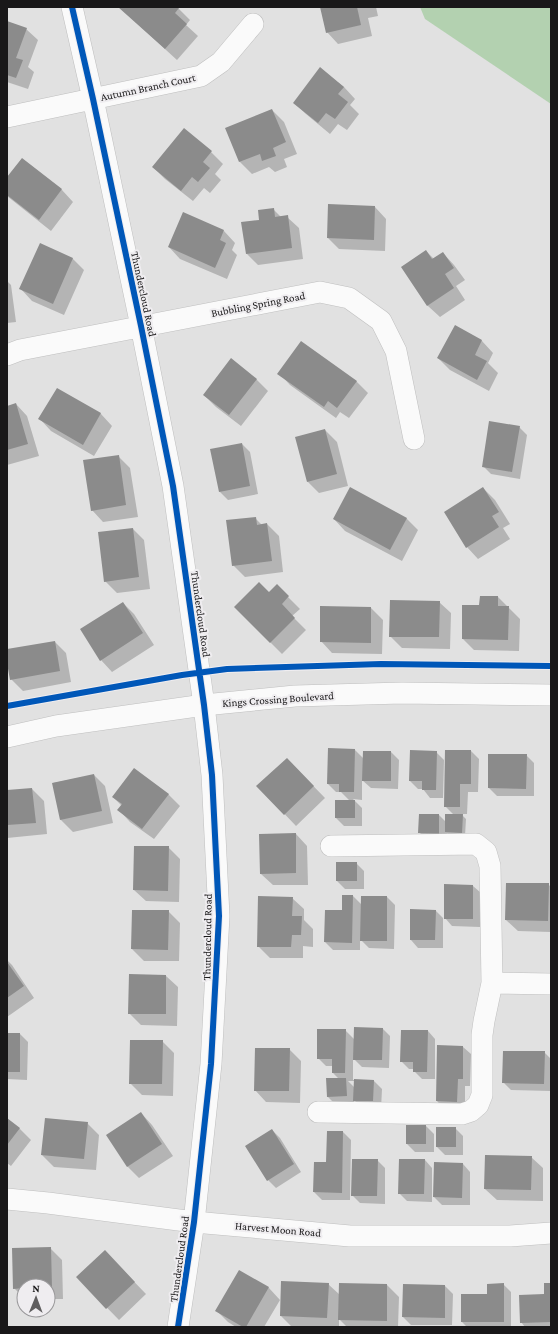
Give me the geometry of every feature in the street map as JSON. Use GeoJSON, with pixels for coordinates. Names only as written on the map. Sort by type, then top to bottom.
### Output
{"type":"FeatureCollection","features":[{"type":"Feature","properties":{"kind":"street","name":"Thundercloud Road"},"geometry":{"type":"LineString","coordinates":[[72,7],[93,98],[141,326],[172,486],[204,705],[212,775],[219,916],[211,1064],[194,1222],[178,1327]]}},
{"type":"Feature","properties":{"kind":"street","name":"Autumn Branch Court"},"geometry":{"type":"LineString","coordinates":[[7,117],[202,76],[222,62],[253,24]]}},
{"type":"Feature","properties":{"kind":"street","name":"Bubbling Spring Road"},"geometry":{"type":"LineString","coordinates":[[7,355],[20,350],[320,292],[349,298],[380,320],[396,351],[414,439]]}},
{"type":"Feature","properties":{"kind":"street","name":"Kings Crossing Boulevard"},"geometry":{"type":"LineString","coordinates":[[7,737],[56,726],[204,705],[295,696],[402,693],[551,695]]}},
{"type":"Feature","properties":{"kind":"street"},"geometry":{"type":"LineString","coordinates":[[318,1112],[462,1114],[471,1111],[478,1105],[482,1094],[482,1035],[492,983],[490,866],[486,852],[476,844],[331,846]]}},
{"type":"Feature","properties":{"kind":"street"},"geometry":{"type":"LineString","coordinates":[[492,983],[551,984]]}},
{"type":"Feature","properties":{"kind":"street","name":"Harvest Moon Road"},"geometry":{"type":"LineString","coordinates":[[7,1199],[194,1222],[350,1236],[510,1236],[551,1233]]}},
{"type":"Feature","properties":{"kind":"green space"},"geometry":{"type":"Polygon","coordinates":[[[420,7],[551,7],[551,104],[425,19],[420,7]]]}},
{"type":"Feature","properties":{"kind":"building"},"geometry":{"type":"Polygon","coordinates":[[[118,7],[178,7],[179,8],[175,13],[187,24],[165,49],[118,7]]]}},
{"type":"Feature","properties":{"kind":"building"},"geometry":{"type":"Polygon","coordinates":[[[320,7],[357,7],[361,25],[326,33],[320,7]]]}},
{"type":"Feature","properties":{"kind":"building"},"geometry":{"type":"Polygon","coordinates":[[[7,21],[27,28],[16,58],[23,60],[16,78],[7,75],[7,21]]]}},
{"type":"Feature","properties":{"kind":"building"},"geometry":{"type":"Polygon","coordinates":[[[320,67],[344,87],[338,94],[348,102],[335,119],[326,113],[318,123],[293,103],[320,67]]]}},
{"type":"Feature","properties":{"kind":"building"},"geometry":{"type":"Polygon","coordinates":[[[272,109],[286,142],[273,148],[276,156],[262,161],[260,154],[239,162],[225,128],[272,109]]]}},
{"type":"Feature","properties":{"kind":"building"},"geometry":{"type":"Polygon","coordinates":[[[184,128],[212,151],[203,162],[210,168],[198,182],[192,177],[181,191],[152,167],[184,128]]]}},
{"type":"Feature","properties":{"kind":"building"},"geometry":{"type":"Polygon","coordinates":[[[22,158],[62,189],[39,220],[7,195],[7,177],[22,158]]]}},
{"type":"Feature","properties":{"kind":"building"},"geometry":{"type":"Polygon","coordinates":[[[328,204],[375,206],[374,240],[327,238],[328,204]]]}},
{"type":"Feature","properties":{"kind":"building"},"geometry":{"type":"Polygon","coordinates":[[[274,208],[275,217],[288,215],[292,248],[246,254],[241,222],[259,220],[258,210],[274,208]]]}},
{"type":"Feature","properties":{"kind":"building"},"geometry":{"type":"Polygon","coordinates":[[[183,212],[224,230],[220,240],[226,243],[215,268],[168,247],[183,212]]]}},
{"type":"Feature","properties":{"kind":"building"},"geometry":{"type":"Polygon","coordinates":[[[40,243],[73,258],[53,304],[19,289],[40,243]]]}},
{"type":"Feature","properties":{"kind":"building"},"geometry":{"type":"Polygon","coordinates":[[[426,250],[432,259],[443,252],[454,268],[445,274],[454,288],[427,306],[401,267],[426,250]]]}},
{"type":"Feature","properties":{"kind":"building"},"geometry":{"type":"Polygon","coordinates":[[[455,325],[482,340],[475,355],[487,361],[477,380],[437,358],[455,325]]]}},
{"type":"Feature","properties":{"kind":"building"},"geometry":{"type":"Polygon","coordinates":[[[301,341],[357,381],[337,408],[328,401],[324,407],[277,374],[301,341]]]}},
{"type":"Feature","properties":{"kind":"building"},"geometry":{"type":"Polygon","coordinates":[[[231,358],[257,379],[229,415],[203,395],[231,358]]]}},
{"type":"Feature","properties":{"kind":"building"},"geometry":{"type":"Polygon","coordinates":[[[57,388],[101,413],[83,445],[38,419],[57,388]]]}},
{"type":"Feature","properties":{"kind":"building"},"geometry":{"type":"Polygon","coordinates":[[[16,403],[28,444],[7,450],[7,406],[16,403]]]}},
{"type":"Feature","properties":{"kind":"building"},"geometry":{"type":"Polygon","coordinates":[[[489,421],[520,426],[512,472],[482,467],[489,421]]]}},
{"type":"Feature","properties":{"kind":"building"},"geometry":{"type":"Polygon","coordinates":[[[325,429],[337,474],[307,482],[295,437],[325,429]]]}},
{"type":"Feature","properties":{"kind":"building"},"geometry":{"type":"Polygon","coordinates":[[[242,443],[250,486],[219,492],[210,449],[242,443]]]}},
{"type":"Feature","properties":{"kind":"building"},"geometry":{"type":"Polygon","coordinates":[[[119,455],[126,505],[91,511],[83,460],[119,455]]]}},
{"type":"Feature","properties":{"kind":"building"},"geometry":{"type":"Polygon","coordinates":[[[350,487],[407,518],[390,550],[333,519],[350,487]]]}},
{"type":"Feature","properties":{"kind":"building"},"geometry":{"type":"Polygon","coordinates":[[[483,487],[499,512],[492,516],[499,527],[466,548],[444,512],[483,487]]]}},
{"type":"Feature","properties":{"kind":"building"},"geometry":{"type":"Polygon","coordinates":[[[256,517],[257,525],[267,523],[272,561],[232,566],[226,520],[256,517]]]}},
{"type":"Feature","properties":{"kind":"building"},"geometry":{"type":"Polygon","coordinates":[[[133,528],[139,577],[104,582],[98,532],[133,528]]]}},
{"type":"Feature","properties":{"kind":"building"},"geometry":{"type":"Polygon","coordinates":[[[259,582],[269,592],[277,584],[289,596],[282,604],[295,618],[270,643],[234,607],[259,582]]]}},
{"type":"Feature","properties":{"kind":"building"},"geometry":{"type":"Polygon","coordinates":[[[480,596],[498,596],[498,606],[509,606],[508,640],[462,639],[462,605],[479,605],[480,596]]]}},
{"type":"Feature","properties":{"kind":"building"},"geometry":{"type":"Polygon","coordinates":[[[390,600],[440,601],[439,637],[389,637],[390,600]]]}},
{"type":"Feature","properties":{"kind":"building"},"geometry":{"type":"Polygon","coordinates":[[[123,602],[143,633],[100,661],[80,629],[123,602]]]}},
{"type":"Feature","properties":{"kind":"building"},"geometry":{"type":"Polygon","coordinates":[[[320,606],[371,607],[371,643],[320,642],[320,606]]]}},
{"type":"Feature","properties":{"kind":"building"},"geometry":{"type":"Polygon","coordinates":[[[55,641],[60,671],[10,680],[7,663],[7,649],[55,641]]]}},
{"type":"Feature","properties":{"kind":"building"},"geometry":{"type":"Polygon","coordinates":[[[328,748],[355,749],[354,792],[339,792],[339,784],[327,784],[328,748]]]}},
{"type":"Feature","properties":{"kind":"building"},"geometry":{"type":"Polygon","coordinates":[[[410,750],[437,751],[436,790],[422,790],[422,781],[409,781],[410,750]]]}},
{"type":"Feature","properties":{"kind":"building"},"geometry":{"type":"Polygon","coordinates":[[[445,750],[471,750],[471,784],[460,784],[460,807],[444,807],[445,750]]]}},
{"type":"Feature","properties":{"kind":"building"},"geometry":{"type":"Polygon","coordinates":[[[363,751],[391,751],[391,781],[362,781],[363,751]]]}},
{"type":"Feature","properties":{"kind":"building"},"geometry":{"type":"Polygon","coordinates":[[[488,754],[527,754],[526,789],[488,788],[488,754]]]}},
{"type":"Feature","properties":{"kind":"building"},"geometry":{"type":"Polygon","coordinates":[[[287,758],[314,786],[284,815],[256,786],[287,758]]]}},
{"type":"Feature","properties":{"kind":"building"},"geometry":{"type":"Polygon","coordinates":[[[134,768],[169,794],[142,829],[117,810],[122,804],[112,797],[134,768]]]}},
{"type":"Feature","properties":{"kind":"building"},"geometry":{"type":"Polygon","coordinates":[[[94,774],[102,811],[60,820],[52,783],[94,774]]]}},
{"type":"Feature","properties":{"kind":"building"},"geometry":{"type":"Polygon","coordinates":[[[32,788],[36,823],[7,825],[7,790],[32,788]]]}},
{"type":"Feature","properties":{"kind":"building"},"geometry":{"type":"Polygon","coordinates":[[[335,800],[355,800],[355,818],[335,818],[335,800]]]}},
{"type":"Feature","properties":{"kind":"building"},"geometry":{"type":"Polygon","coordinates":[[[419,814],[439,814],[439,834],[418,833],[419,814]]]}},
{"type":"Feature","properties":{"kind":"building"},"geometry":{"type":"Polygon","coordinates":[[[445,814],[463,814],[462,833],[445,832],[445,814]]]}},
{"type":"Feature","properties":{"kind":"building"},"geometry":{"type":"Polygon","coordinates":[[[296,833],[296,873],[260,874],[259,834],[296,833]]]}},
{"type":"Feature","properties":{"kind":"building"},"geometry":{"type":"Polygon","coordinates":[[[134,846],[169,846],[168,891],[133,890],[134,846]]]}},
{"type":"Feature","properties":{"kind":"building"},"geometry":{"type":"Polygon","coordinates":[[[336,862],[357,862],[357,881],[336,881],[336,862]]]}},
{"type":"Feature","properties":{"kind":"building"},"geometry":{"type":"Polygon","coordinates":[[[506,883],[549,883],[548,921],[505,920],[506,883]]]}},
{"type":"Feature","properties":{"kind":"building"},"geometry":{"type":"Polygon","coordinates":[[[444,884],[473,885],[473,919],[444,919],[444,884]]]}},
{"type":"Feature","properties":{"kind":"building"},"geometry":{"type":"Polygon","coordinates":[[[342,895],[353,895],[352,943],[324,942],[325,910],[342,910],[342,895]]]}},
{"type":"Feature","properties":{"kind":"building"},"geometry":{"type":"Polygon","coordinates":[[[258,896],[293,897],[292,916],[302,916],[301,935],[292,935],[291,947],[257,947],[258,896]]]}},
{"type":"Feature","properties":{"kind":"building"},"geometry":{"type":"Polygon","coordinates":[[[361,896],[387,896],[387,941],[360,941],[361,896]]]}},
{"type":"Feature","properties":{"kind":"building"},"geometry":{"type":"Polygon","coordinates":[[[410,909],[436,910],[435,940],[410,940],[410,909]]]}},
{"type":"Feature","properties":{"kind":"building"},"geometry":{"type":"Polygon","coordinates":[[[132,910],[169,910],[168,950],[131,949],[132,910]]]}},
{"type":"Feature","properties":{"kind":"building"},"geometry":{"type":"Polygon","coordinates":[[[7,962],[24,986],[7,998],[7,962]]]}},
{"type":"Feature","properties":{"kind":"building"},"geometry":{"type":"Polygon","coordinates":[[[129,974],[166,975],[166,1014],[128,1014],[129,974]]]}},
{"type":"Feature","properties":{"kind":"building"},"geometry":{"type":"Polygon","coordinates":[[[354,1027],[383,1028],[382,1060],[353,1060],[354,1027]]]}},
{"type":"Feature","properties":{"kind":"building"},"geometry":{"type":"Polygon","coordinates":[[[317,1029],[346,1029],[345,1073],[332,1073],[332,1059],[317,1059],[317,1029]]]}},
{"type":"Feature","properties":{"kind":"building"},"geometry":{"type":"Polygon","coordinates":[[[401,1030],[428,1030],[427,1072],[413,1072],[413,1062],[400,1062],[401,1030]]]}},
{"type":"Feature","properties":{"kind":"building"},"geometry":{"type":"Polygon","coordinates":[[[7,1033],[20,1033],[20,1072],[7,1072],[7,1033]]]}},
{"type":"Feature","properties":{"kind":"building"},"geometry":{"type":"Polygon","coordinates":[[[130,1040],[163,1040],[162,1084],[129,1084],[130,1040]]]}},
{"type":"Feature","properties":{"kind":"building"},"geometry":{"type":"Polygon","coordinates":[[[437,1045],[463,1046],[463,1079],[458,1079],[457,1102],[436,1101],[437,1045]]]}},
{"type":"Feature","properties":{"kind":"building"},"geometry":{"type":"Polygon","coordinates":[[[255,1048],[290,1048],[289,1091],[254,1091],[255,1048]]]}},
{"type":"Feature","properties":{"kind":"building"},"geometry":{"type":"Polygon","coordinates":[[[503,1051],[545,1051],[544,1084],[502,1083],[503,1051]]]}},
{"type":"Feature","properties":{"kind":"building"},"geometry":{"type":"Polygon","coordinates":[[[326,1078],[346,1078],[347,1096],[327,1097],[326,1078]]]}},
{"type":"Feature","properties":{"kind":"building"},"geometry":{"type":"Polygon","coordinates":[[[354,1079],[374,1080],[373,1101],[353,1101],[354,1079]]]}},
{"type":"Feature","properties":{"kind":"building"},"geometry":{"type":"Polygon","coordinates":[[[141,1112],[162,1144],[127,1167],[106,1135],[141,1112]]]}},
{"type":"Feature","properties":{"kind":"building"},"geometry":{"type":"Polygon","coordinates":[[[7,1118],[20,1128],[7,1145],[7,1118]]]}},
{"type":"Feature","properties":{"kind":"building"},"geometry":{"type":"Polygon","coordinates":[[[45,1118],[88,1122],[84,1159],[41,1155],[45,1118]]]}},
{"type":"Feature","properties":{"kind":"building"},"geometry":{"type":"Polygon","coordinates":[[[406,1125],[426,1125],[426,1144],[406,1144],[406,1125]]]}},
{"type":"Feature","properties":{"kind":"building"},"geometry":{"type":"Polygon","coordinates":[[[436,1127],[456,1127],[456,1147],[436,1147],[436,1127]]]}},
{"type":"Feature","properties":{"kind":"building"},"geometry":{"type":"Polygon","coordinates":[[[272,1129],[294,1164],[267,1181],[245,1146],[272,1129]]]}},
{"type":"Feature","properties":{"kind":"building"},"geometry":{"type":"Polygon","coordinates":[[[327,1131],[343,1131],[342,1193],[313,1192],[314,1162],[326,1162],[327,1131]]]}},
{"type":"Feature","properties":{"kind":"building"},"geometry":{"type":"Polygon","coordinates":[[[485,1155],[532,1156],[531,1190],[484,1189],[485,1155]]]}},
{"type":"Feature","properties":{"kind":"building"},"geometry":{"type":"Polygon","coordinates":[[[352,1159],[378,1159],[377,1196],[351,1196],[352,1159]]]}},
{"type":"Feature","properties":{"kind":"building"},"geometry":{"type":"Polygon","coordinates":[[[399,1159],[425,1159],[424,1194],[398,1194],[399,1159]]]}},
{"type":"Feature","properties":{"kind":"building"},"geometry":{"type":"Polygon","coordinates":[[[434,1162],[463,1163],[462,1198],[433,1197],[434,1162]]]}},
{"type":"Feature","properties":{"kind":"building"},"geometry":{"type":"Polygon","coordinates":[[[51,1247],[52,1278],[16,1278],[16,1289],[13,1289],[12,1248],[51,1247]]]}},
{"type":"Feature","properties":{"kind":"building"},"geometry":{"type":"Polygon","coordinates":[[[105,1250],[135,1282],[106,1309],[76,1277],[105,1250]]]}},
{"type":"Feature","properties":{"kind":"building"},"geometry":{"type":"Polygon","coordinates":[[[239,1270],[269,1287],[246,1327],[243,1327],[215,1311],[239,1270]]]}},
{"type":"Feature","properties":{"kind":"building"},"geometry":{"type":"Polygon","coordinates":[[[281,1281],[329,1283],[327,1318],[280,1316],[281,1281]]]}},
{"type":"Feature","properties":{"kind":"building"},"geometry":{"type":"Polygon","coordinates":[[[339,1283],[387,1284],[387,1321],[338,1320],[339,1283]]]}},
{"type":"Feature","properties":{"kind":"building"},"geometry":{"type":"Polygon","coordinates":[[[504,1283],[504,1322],[461,1322],[461,1294],[487,1294],[487,1284],[504,1283]]]}},
{"type":"Feature","properties":{"kind":"building"},"geometry":{"type":"Polygon","coordinates":[[[544,1283],[551,1283],[551,1322],[520,1323],[519,1295],[544,1294],[544,1283]]]}},
{"type":"Feature","properties":{"kind":"building"},"geometry":{"type":"Polygon","coordinates":[[[403,1284],[445,1285],[445,1318],[402,1317],[403,1284]]]}},
{"type":"Feature","properties":{"kind":"cycle path"},"geometry":{"type":"LineString","coordinates":[[72,7],[141,326],[173,486],[204,705],[212,775],[219,916],[211,1064],[194,1222],[178,1327]]}},
{"type":"Feature","properties":{"kind":"cycle path"},"geometry":{"type":"LineString","coordinates":[[7,706],[182,675],[227,669],[381,664],[551,666]]}}]}
